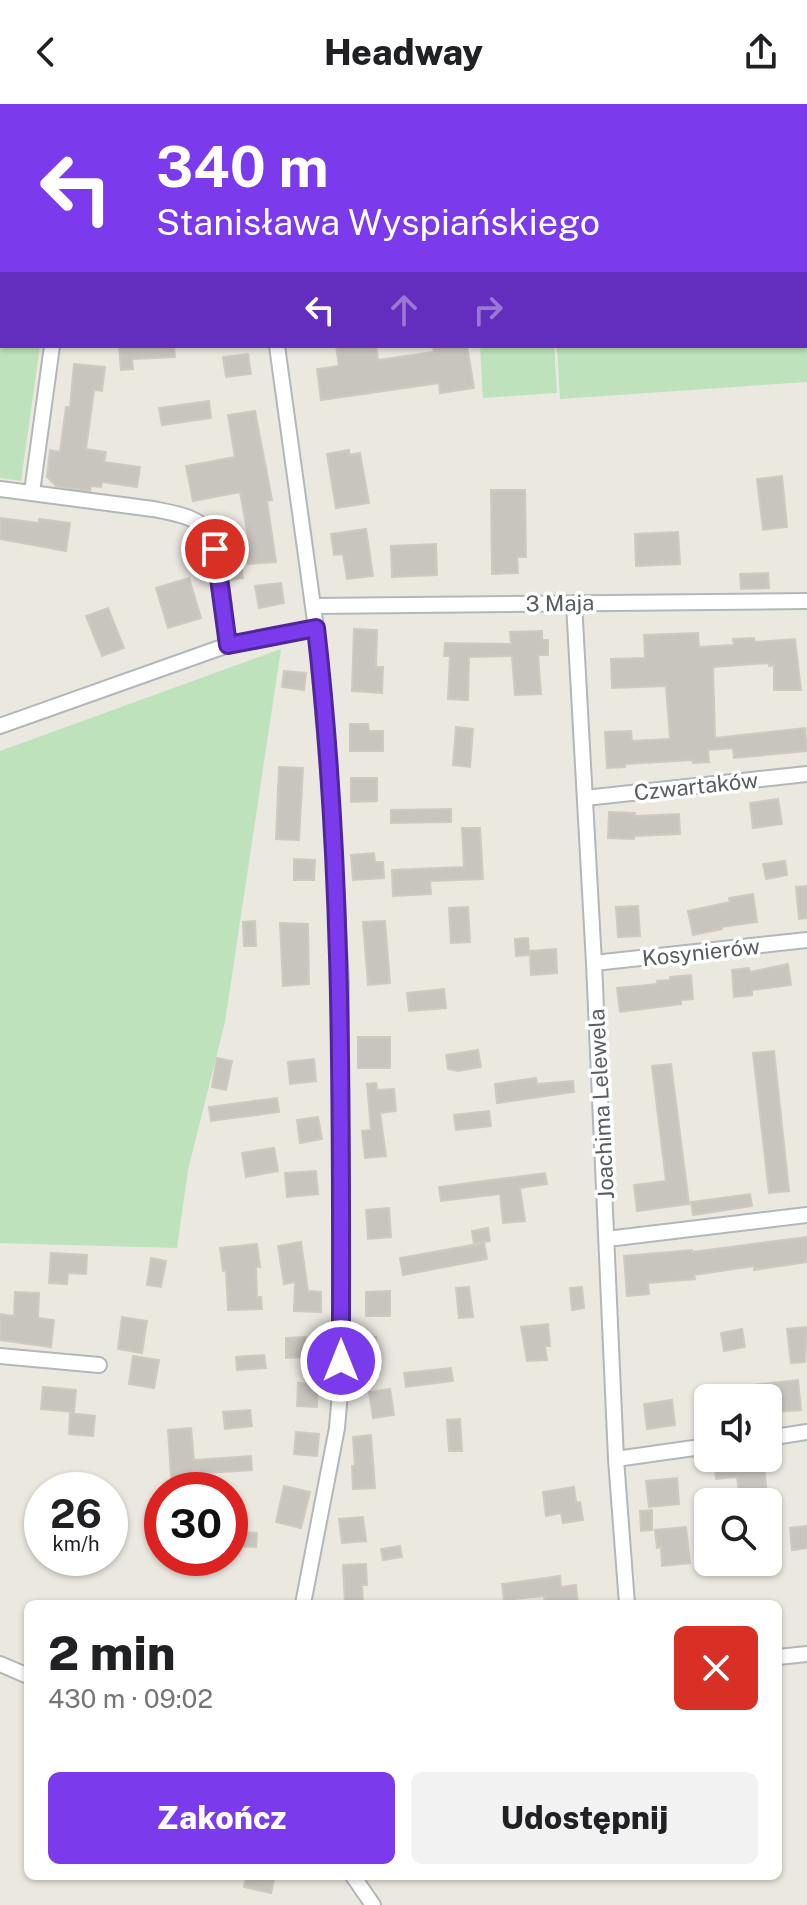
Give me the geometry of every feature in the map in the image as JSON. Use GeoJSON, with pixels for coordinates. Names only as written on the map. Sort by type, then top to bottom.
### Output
{"type":"FeatureCollection","features":[{"type":"Feature","properties":{"kind":"street"},"geometry":{"type":"LineString","coordinates":[[32,492],[52,348]]}},
{"type":"Feature","properties":{"kind":"street"},"geometry":{"type":"LineString","coordinates":[[277,348],[314,606],[332,817],[341,983],[341,1361],[337,1428],[304,1600]]}},
{"type":"Feature","properties":{"kind":"street"},"geometry":{"type":"LineString","coordinates":[[0,489],[153,509],[178,514],[199,523],[210,533],[215,549],[228,645]]}},
{"type":"Feature","properties":{"kind":"street","name":"3 Maja"},"geometry":{"type":"LineString","coordinates":[[314,606],[807,601]]}},
{"type":"Feature","properties":{"kind":"street","name":"Joachima Lelewela"},"geometry":{"type":"LineString","coordinates":[[574,603],[616,1459],[627,1600]]}},
{"type":"Feature","properties":{"kind":"street"},"geometry":{"type":"LineString","coordinates":[[0,726],[228,645],[316,628]]}},
{"type":"Feature","properties":{"kind":"street","name":"Czwartaków"},"geometry":{"type":"LineString","coordinates":[[585,798],[807,774]]}},
{"type":"Feature","properties":{"kind":"street","name":"Kosynierów"},"geometry":{"type":"LineString","coordinates":[[594,963],[807,940]]}},
{"type":"Feature","properties":{"kind":"street"},"geometry":{"type":"LineString","coordinates":[[607,1239],[807,1215]]}},
{"type":"Feature","properties":{"kind":"street"},"geometry":{"type":"LineString","coordinates":[[0,1356],[99,1365]]}},
{"type":"Feature","properties":{"kind":"street"},"geometry":{"type":"LineString","coordinates":[[782,1436],[807,1432]]}},
{"type":"Feature","properties":{"kind":"street"},"geometry":{"type":"LineString","coordinates":[[616,1459],[694,1448]]}},
{"type":"Feature","properties":{"kind":"street"},"geometry":{"type":"LineString","coordinates":[[782,1657],[807,1654]]}},
{"type":"Feature","properties":{"kind":"street"},"geometry":{"type":"LineString","coordinates":[[0,1664],[24,1674]]}},
{"type":"Feature","properties":{"kind":"street"},"geometry":{"type":"LineString","coordinates":[[356,1880],[373,1905]]}},
{"type":"Feature","properties":{"kind":"green space"},"geometry":{"type":"Polygon","coordinates":[[[0,348],[40,348],[21,481],[0,478],[0,348]]]}},
{"type":"Feature","properties":{"kind":"green space"},"geometry":{"type":"Polygon","coordinates":[[[480,348],[554,348],[557,393],[483,398],[480,348]]]}},
{"type":"Feature","properties":{"kind":"green space"},"geometry":{"type":"Polygon","coordinates":[[[557,348],[807,348],[807,382],[560,399],[557,348]]]}},
{"type":"Feature","properties":{"kind":"green space"},"geometry":{"type":"Polygon","coordinates":[[[281,649],[225,1022],[188,1170],[177,1248],[0,1243],[0,751],[281,649]]]}},
{"type":"Feature","properties":{"kind":"building"},"geometry":{"type":"Polygon","coordinates":[[[119,348],[174,348],[175,357],[132,359],[133,369],[121,370],[119,348]]]}},
{"type":"Feature","properties":{"kind":"building"},"geometry":{"type":"Polygon","coordinates":[[[336,348],[376,348],[378,360],[434,352],[433,348],[467,348],[474,388],[440,393],[439,383],[321,400],[317,369],[339,366],[336,348]]]}},
{"type":"Feature","properties":{"kind":"building"},"geometry":{"type":"Polygon","coordinates":[[[248,354],[251,374],[226,377],[223,357],[248,354]]]}},
{"type":"Feature","properties":{"kind":"building"},"geometry":{"type":"Polygon","coordinates":[[[74,364],[105,367],[102,391],[94,390],[86,449],[106,452],[104,462],[140,467],[137,487],[102,482],[101,487],[91,486],[90,491],[56,486],[47,477],[50,450],[60,452],[66,407],[70,407],[74,364]]]}},
{"type":"Feature","properties":{"kind":"building"},"geometry":{"type":"Polygon","coordinates":[[[209,401],[211,418],[162,425],[159,408],[209,401]]]}},
{"type":"Feature","properties":{"kind":"building"},"geometry":{"type":"Polygon","coordinates":[[[255,411],[272,500],[267,501],[276,562],[248,564],[246,542],[249,542],[240,492],[193,501],[186,466],[235,457],[228,415],[255,411]]]}},
{"type":"Feature","properties":{"kind":"building"},"geometry":{"type":"Polygon","coordinates":[[[349,450],[350,455],[360,453],[369,503],[336,508],[327,454],[349,450]]]}},
{"type":"Feature","properties":{"kind":"building"},"geometry":{"type":"Polygon","coordinates":[[[782,476],[787,527],[763,530],[757,479],[782,476]]]}},
{"type":"Feature","properties":{"kind":"building"},"geometry":{"type":"Polygon","coordinates":[[[491,490],[525,490],[526,557],[517,557],[518,573],[492,574],[491,490]]]}},
{"type":"Feature","properties":{"kind":"building"},"geometry":{"type":"Polygon","coordinates":[[[0,518],[70,523],[66,551],[0,539],[0,518]]]}},
{"type":"Feature","properties":{"kind":"building"},"geometry":{"type":"Polygon","coordinates":[[[366,529],[373,576],[347,579],[343,554],[334,555],[331,534],[366,529]]]}},
{"type":"Feature","properties":{"kind":"building"},"geometry":{"type":"Polygon","coordinates":[[[678,532],[680,564],[636,566],[635,534],[678,532]]]}},
{"type":"Feature","properties":{"kind":"building"},"geometry":{"type":"Polygon","coordinates":[[[436,544],[437,575],[392,577],[391,546],[436,544]]]}},
{"type":"Feature","properties":{"kind":"building"},"geometry":{"type":"Polygon","coordinates":[[[241,561],[243,578],[231,580],[229,563],[241,561]]]}},
{"type":"Feature","properties":{"kind":"building"},"geometry":{"type":"Polygon","coordinates":[[[768,573],[769,588],[741,589],[740,574],[768,573]]]}},
{"type":"Feature","properties":{"kind":"building"},"geometry":{"type":"Polygon","coordinates":[[[189,578],[201,618],[168,628],[156,588],[189,578]]]}},
{"type":"Feature","properties":{"kind":"building"},"geometry":{"type":"Polygon","coordinates":[[[281,583],[284,603],[259,608],[255,586],[281,583]]]}},
{"type":"Feature","properties":{"kind":"building"},"geometry":{"type":"Polygon","coordinates":[[[108,608],[124,648],[102,656],[86,616],[108,608]]]}},
{"type":"Feature","properties":{"kind":"building"},"geometry":{"type":"Polygon","coordinates":[[[354,629],[377,630],[376,667],[383,667],[382,693],[352,691],[354,629]]]}},
{"type":"Feature","properties":{"kind":"building"},"geometry":{"type":"Polygon","coordinates":[[[542,631],[542,640],[548,640],[548,655],[538,655],[541,694],[515,695],[512,656],[469,657],[468,700],[448,699],[450,656],[444,656],[445,643],[511,644],[510,632],[542,631]]]}},
{"type":"Feature","properties":{"kind":"building"},"geometry":{"type":"Polygon","coordinates":[[[698,633],[699,647],[734,645],[733,639],[754,638],[755,642],[795,639],[801,690],[774,690],[774,665],[769,666],[769,663],[713,667],[715,738],[805,728],[807,751],[734,758],[733,748],[708,750],[709,762],[693,763],[692,760],[607,768],[605,732],[631,731],[632,741],[670,739],[666,686],[612,688],[611,659],[645,658],[644,635],[698,633]]]}},
{"type":"Feature","properties":{"kind":"building"},"geometry":{"type":"Polygon","coordinates":[[[284,671],[306,673],[304,690],[282,687],[284,671]]]}},
{"type":"Feature","properties":{"kind":"building"},"geometry":{"type":"Polygon","coordinates":[[[350,724],[368,724],[369,731],[383,731],[383,751],[350,751],[350,724]]]}},
{"type":"Feature","properties":{"kind":"building"},"geometry":{"type":"Polygon","coordinates":[[[456,727],[473,729],[470,767],[453,765],[456,727]]]}},
{"type":"Feature","properties":{"kind":"building"},"geometry":{"type":"Polygon","coordinates":[[[279,767],[303,768],[299,840],[276,839],[279,767]]]}},
{"type":"Feature","properties":{"kind":"building"},"geometry":{"type":"Polygon","coordinates":[[[351,778],[377,778],[377,801],[351,802],[351,778]]]}},
{"type":"Feature","properties":{"kind":"building"},"geometry":{"type":"Polygon","coordinates":[[[778,799],[782,824],[753,828],[750,803],[778,799]]]}},
{"type":"Feature","properties":{"kind":"building"},"geometry":{"type":"Polygon","coordinates":[[[451,809],[451,822],[391,823],[391,810],[451,809]]]}},
{"type":"Feature","properties":{"kind":"building"},"geometry":{"type":"Polygon","coordinates":[[[609,812],[635,813],[635,816],[679,814],[680,834],[634,836],[634,839],[608,838],[609,812]]]}},
{"type":"Feature","properties":{"kind":"building"},"geometry":{"type":"Polygon","coordinates":[[[462,828],[480,828],[483,879],[430,881],[431,894],[393,896],[392,870],[464,867],[462,828]]]}},
{"type":"Feature","properties":{"kind":"building"},"geometry":{"type":"Polygon","coordinates":[[[374,853],[375,862],[383,862],[384,878],[353,880],[351,855],[374,853]]]}},
{"type":"Feature","properties":{"kind":"building"},"geometry":{"type":"Polygon","coordinates":[[[294,859],[315,860],[314,880],[294,880],[294,859]]]}},
{"type":"Feature","properties":{"kind":"building"},"geometry":{"type":"Polygon","coordinates":[[[785,861],[787,875],[766,879],[763,864],[785,861]]]}},
{"type":"Feature","properties":{"kind":"building"},"geometry":{"type":"Polygon","coordinates":[[[807,886],[807,918],[799,919],[796,887],[807,886]]]}},
{"type":"Feature","properties":{"kind":"building"},"geometry":{"type":"Polygon","coordinates":[[[753,894],[757,922],[693,935],[688,911],[753,894]]]}},
{"type":"Feature","properties":{"kind":"building"},"geometry":{"type":"Polygon","coordinates":[[[638,906],[640,936],[618,937],[616,907],[638,906]]]}},
{"type":"Feature","properties":{"kind":"building"},"geometry":{"type":"Polygon","coordinates":[[[468,907],[470,942],[451,943],[449,908],[468,907]]]}},
{"type":"Feature","properties":{"kind":"building"},"geometry":{"type":"Polygon","coordinates":[[[255,921],[256,946],[244,946],[243,922],[255,921]]]}},
{"type":"Feature","properties":{"kind":"building"},"geometry":{"type":"Polygon","coordinates":[[[385,921],[390,983],[368,985],[363,922],[385,921]]]}},
{"type":"Feature","properties":{"kind":"building"},"geometry":{"type":"Polygon","coordinates":[[[280,923],[308,924],[309,984],[283,986],[280,923]]]}},
{"type":"Feature","properties":{"kind":"building"},"geometry":{"type":"Polygon","coordinates":[[[528,938],[529,955],[516,956],[515,939],[528,938]]]}},
{"type":"Feature","properties":{"kind":"building"},"geometry":{"type":"Polygon","coordinates":[[[556,949],[557,973],[531,975],[530,951],[556,949]]]}},
{"type":"Feature","properties":{"kind":"building"},"geometry":{"type":"Polygon","coordinates":[[[788,964],[791,985],[752,990],[752,995],[734,997],[732,970],[749,968],[750,972],[788,964]]]}},
{"type":"Feature","properties":{"kind":"building"},"geometry":{"type":"Polygon","coordinates":[[[691,975],[693,999],[681,1000],[681,1004],[620,1012],[617,988],[658,984],[657,981],[670,980],[670,977],[691,975]]]}},
{"type":"Feature","properties":{"kind":"building"},"geometry":{"type":"Polygon","coordinates":[[[444,989],[446,1008],[409,1011],[407,993],[444,989]]]}},
{"type":"Feature","properties":{"kind":"building"},"geometry":{"type":"Polygon","coordinates":[[[358,1037],[390,1037],[390,1068],[358,1068],[358,1037]]]}},
{"type":"Feature","properties":{"kind":"building"},"geometry":{"type":"Polygon","coordinates":[[[478,1050],[481,1067],[458,1071],[448,1069],[446,1055],[478,1050]]]}},
{"type":"Feature","properties":{"kind":"building"},"geometry":{"type":"Polygon","coordinates":[[[774,1051],[789,1191],[769,1193],[753,1053],[774,1051]]]}},
{"type":"Feature","properties":{"kind":"building"},"geometry":{"type":"Polygon","coordinates":[[[217,1058],[232,1061],[226,1090],[212,1087],[217,1058]]]}},
{"type":"Feature","properties":{"kind":"building"},"geometry":{"type":"Polygon","coordinates":[[[314,1059],[316,1081],[290,1084],[288,1062],[314,1059]]]}},
{"type":"Feature","properties":{"kind":"building"},"geometry":{"type":"Polygon","coordinates":[[[671,1064],[689,1204],[637,1211],[634,1185],[666,1181],[652,1066],[671,1064]]]}},
{"type":"Feature","properties":{"kind":"building"},"geometry":{"type":"Polygon","coordinates":[[[536,1078],[537,1084],[573,1081],[574,1092],[497,1103],[495,1084],[536,1078]]]}},
{"type":"Feature","properties":{"kind":"building"},"geometry":{"type":"Polygon","coordinates":[[[376,1083],[377,1090],[394,1089],[396,1111],[380,1113],[386,1156],[365,1158],[362,1131],[371,1130],[367,1084],[376,1083]]]}},
{"type":"Feature","properties":{"kind":"building"},"geometry":{"type":"Polygon","coordinates":[[[277,1098],[279,1112],[211,1121],[209,1107],[277,1098]]]}},
{"type":"Feature","properties":{"kind":"building"},"geometry":{"type":"Polygon","coordinates":[[[489,1111],[491,1126],[456,1130],[454,1115],[489,1111]]]}},
{"type":"Feature","properties":{"kind":"building"},"geometry":{"type":"Polygon","coordinates":[[[318,1117],[322,1139],[300,1143],[297,1120],[318,1117]]]}},
{"type":"Feature","properties":{"kind":"building"},"geometry":{"type":"Polygon","coordinates":[[[274,1148],[278,1171],[246,1177],[242,1153],[274,1148]]]}},
{"type":"Feature","properties":{"kind":"building"},"geometry":{"type":"Polygon","coordinates":[[[316,1171],[318,1194],[287,1197],[285,1173],[316,1171]]]}},
{"type":"Feature","properties":{"kind":"building"},"geometry":{"type":"Polygon","coordinates":[[[545,1173],[547,1184],[520,1188],[525,1221],[503,1223],[500,1194],[441,1201],[439,1187],[545,1173]]]}},
{"type":"Feature","properties":{"kind":"building"},"geometry":{"type":"Polygon","coordinates":[[[750,1194],[752,1206],[693,1215],[691,1202],[750,1194]]]}},
{"type":"Feature","properties":{"kind":"building"},"geometry":{"type":"Polygon","coordinates":[[[389,1208],[391,1237],[368,1239],[366,1210],[389,1208]]]}},
{"type":"Feature","properties":{"kind":"building"},"geometry":{"type":"Polygon","coordinates":[[[488,1228],[490,1241],[474,1244],[472,1231],[488,1228]]]}},
{"type":"Feature","properties":{"kind":"building"},"geometry":{"type":"Polygon","coordinates":[[[807,1237],[807,1262],[754,1270],[754,1266],[694,1275],[695,1279],[648,1283],[649,1294],[627,1296],[624,1256],[692,1252],[807,1237]]]}},
{"type":"Feature","properties":{"kind":"building"},"geometry":{"type":"Polygon","coordinates":[[[301,1242],[308,1291],[321,1292],[321,1312],[294,1311],[295,1282],[284,1284],[278,1246],[301,1242]]]}},
{"type":"Feature","properties":{"kind":"building"},"geometry":{"type":"Polygon","coordinates":[[[484,1243],[487,1259],[403,1275],[400,1258],[484,1243]]]}},
{"type":"Feature","properties":{"kind":"building"},"geometry":{"type":"Polygon","coordinates":[[[257,1244],[260,1267],[256,1267],[257,1297],[261,1297],[262,1309],[228,1310],[226,1270],[223,1271],[220,1248],[257,1244]]]}},
{"type":"Feature","properties":{"kind":"building"},"geometry":{"type":"Polygon","coordinates":[[[51,1253],[87,1255],[86,1274],[68,1273],[67,1284],[49,1283],[51,1253]]]}},
{"type":"Feature","properties":{"kind":"building"},"geometry":{"type":"Polygon","coordinates":[[[151,1258],[166,1261],[161,1287],[147,1285],[151,1258]]]}},
{"type":"Feature","properties":{"kind":"building"},"geometry":{"type":"Polygon","coordinates":[[[469,1287],[473,1317],[459,1318],[456,1288],[469,1287]]]}},
{"type":"Feature","properties":{"kind":"building"},"geometry":{"type":"Polygon","coordinates":[[[582,1287],[584,1308],[572,1310],[570,1288],[582,1287]]]}},
{"type":"Feature","properties":{"kind":"building"},"geometry":{"type":"Polygon","coordinates":[[[390,1291],[390,1316],[366,1316],[366,1292],[390,1291]]]}},
{"type":"Feature","properties":{"kind":"building"},"geometry":{"type":"Polygon","coordinates":[[[15,1292],[39,1293],[38,1318],[54,1320],[51,1347],[0,1340],[0,1314],[14,1316],[15,1292]]]}},
{"type":"Feature","properties":{"kind":"building"},"geometry":{"type":"Polygon","coordinates":[[[122,1317],[147,1321],[142,1353],[118,1349],[122,1317]]]}},
{"type":"Feature","properties":{"kind":"building"},"geometry":{"type":"Polygon","coordinates":[[[548,1324],[550,1346],[545,1346],[547,1360],[527,1361],[521,1327],[548,1324]]]}},
{"type":"Feature","properties":{"kind":"building"},"geometry":{"type":"Polygon","coordinates":[[[807,1327],[805,1362],[791,1363],[787,1329],[807,1327]]]}},
{"type":"Feature","properties":{"kind":"building"},"geometry":{"type":"Polygon","coordinates":[[[742,1329],[745,1347],[724,1351],[721,1333],[742,1329]]]}},
{"type":"Feature","properties":{"kind":"building"},"geometry":{"type":"Polygon","coordinates":[[[306,1337],[306,1357],[286,1358],[286,1338],[306,1337]]]}},
{"type":"Feature","properties":{"kind":"building"},"geometry":{"type":"Polygon","coordinates":[[[355,1337],[376,1337],[377,1365],[356,1365],[355,1337]]]}},
{"type":"Feature","properties":{"kind":"building"},"geometry":{"type":"Polygon","coordinates":[[[264,1355],[266,1368],[237,1370],[236,1357],[264,1355]]]}},
{"type":"Feature","properties":{"kind":"building"},"geometry":{"type":"Polygon","coordinates":[[[133,1356],[159,1360],[154,1388],[129,1384],[133,1356]]]}},
{"type":"Feature","properties":{"kind":"building"},"geometry":{"type":"Polygon","coordinates":[[[451,1368],[453,1381],[406,1387],[404,1373],[451,1368]]]}},
{"type":"Feature","properties":{"kind":"building"},"geometry":{"type":"Polygon","coordinates":[[[798,1380],[801,1410],[782,1412],[782,1384],[761,1384],[798,1380]]]}},
{"type":"Feature","properties":{"kind":"building"},"geometry":{"type":"Polygon","coordinates":[[[298,1383],[318,1384],[317,1407],[297,1406],[298,1383]]]}},
{"type":"Feature","properties":{"kind":"building"},"geometry":{"type":"Polygon","coordinates":[[[43,1387],[76,1390],[74,1412],[41,1409],[43,1387]]]}},
{"type":"Feature","properties":{"kind":"building"},"geometry":{"type":"Polygon","coordinates":[[[390,1389],[394,1415],[373,1418],[369,1392],[390,1389]]]}},
{"type":"Feature","properties":{"kind":"building"},"geometry":{"type":"Polygon","coordinates":[[[672,1400],[675,1425],[647,1429],[644,1404],[672,1400]]]}},
{"type":"Feature","properties":{"kind":"building"},"geometry":{"type":"Polygon","coordinates":[[[250,1410],[252,1426],[225,1429],[223,1412],[250,1410]]]}},
{"type":"Feature","properties":{"kind":"building"},"geometry":{"type":"Polygon","coordinates":[[[70,1413],[95,1416],[93,1436],[69,1434],[70,1413]]]}},
{"type":"Feature","properties":{"kind":"building"},"geometry":{"type":"Polygon","coordinates":[[[460,1419],[462,1451],[449,1451],[447,1420],[460,1419]]]}},
{"type":"Feature","properties":{"kind":"building"},"geometry":{"type":"Polygon","coordinates":[[[191,1428],[194,1460],[251,1456],[252,1470],[171,1472],[168,1430],[191,1428]]]}},
{"type":"Feature","properties":{"kind":"building"},"geometry":{"type":"Polygon","coordinates":[[[296,1432],[319,1434],[317,1456],[294,1454],[296,1432]]]}},
{"type":"Feature","properties":{"kind":"building"},"geometry":{"type":"Polygon","coordinates":[[[371,1435],[375,1488],[353,1489],[353,1437],[371,1435]]]}},
{"type":"Feature","properties":{"kind":"building"},"geometry":{"type":"Polygon","coordinates":[[[715,1472],[765,1472],[766,1488],[739,1488],[737,1477],[716,1479],[715,1472]]]}},
{"type":"Feature","properties":{"kind":"building"},"geometry":{"type":"Polygon","coordinates":[[[677,1478],[679,1504],[649,1507],[646,1481],[677,1478]]]}},
{"type":"Feature","properties":{"kind":"building"},"geometry":{"type":"Polygon","coordinates":[[[284,1486],[310,1492],[301,1528],[276,1522],[284,1486]]]}},
{"type":"Feature","properties":{"kind":"building"},"geometry":{"type":"Polygon","coordinates":[[[574,1487],[583,1520],[563,1523],[561,1513],[546,1516],[543,1492],[574,1487]]]}},
{"type":"Feature","properties":{"kind":"building"},"geometry":{"type":"Polygon","coordinates":[[[652,1510],[652,1530],[641,1531],[640,1511],[652,1510]]]}},
{"type":"Feature","properties":{"kind":"building"},"geometry":{"type":"Polygon","coordinates":[[[363,1517],[366,1541],[342,1543],[339,1519],[363,1517]]]}},
{"type":"Feature","properties":{"kind":"building"},"geometry":{"type":"Polygon","coordinates":[[[807,1526],[807,1548],[792,1550],[790,1528],[807,1526]]]}},
{"type":"Feature","properties":{"kind":"building"},"geometry":{"type":"Polygon","coordinates":[[[686,1527],[690,1563],[662,1566],[661,1547],[657,1548],[655,1530],[686,1527]]]}},
{"type":"Feature","properties":{"kind":"building"},"geometry":{"type":"Polygon","coordinates":[[[248,1532],[257,1533],[256,1547],[248,1547],[248,1532]]]}},
{"type":"Feature","properties":{"kind":"building"},"geometry":{"type":"Polygon","coordinates":[[[400,1546],[402,1557],[383,1560],[381,1549],[400,1546]]]}},
{"type":"Feature","properties":{"kind":"building"},"geometry":{"type":"Polygon","coordinates":[[[366,1564],[367,1585],[362,1585],[363,1600],[345,1600],[343,1565],[366,1564]]]}},
{"type":"Feature","properties":{"kind":"building"},"geometry":{"type":"Polygon","coordinates":[[[560,1576],[561,1587],[576,1585],[578,1600],[544,1600],[544,1596],[504,1600],[502,1584],[560,1576]]]}},
{"type":"Feature","properties":{"kind":"building"},"geometry":{"type":"Polygon","coordinates":[[[245,1880],[274,1880],[271,1893],[244,1887],[245,1880]]]}},
{"type":"Feature","properties":{"kind":"route"},"geometry":{"type":"LineString","coordinates":[[215,549],[228,645],[316,628],[332,817],[341,983],[341,1361]]}}]}
